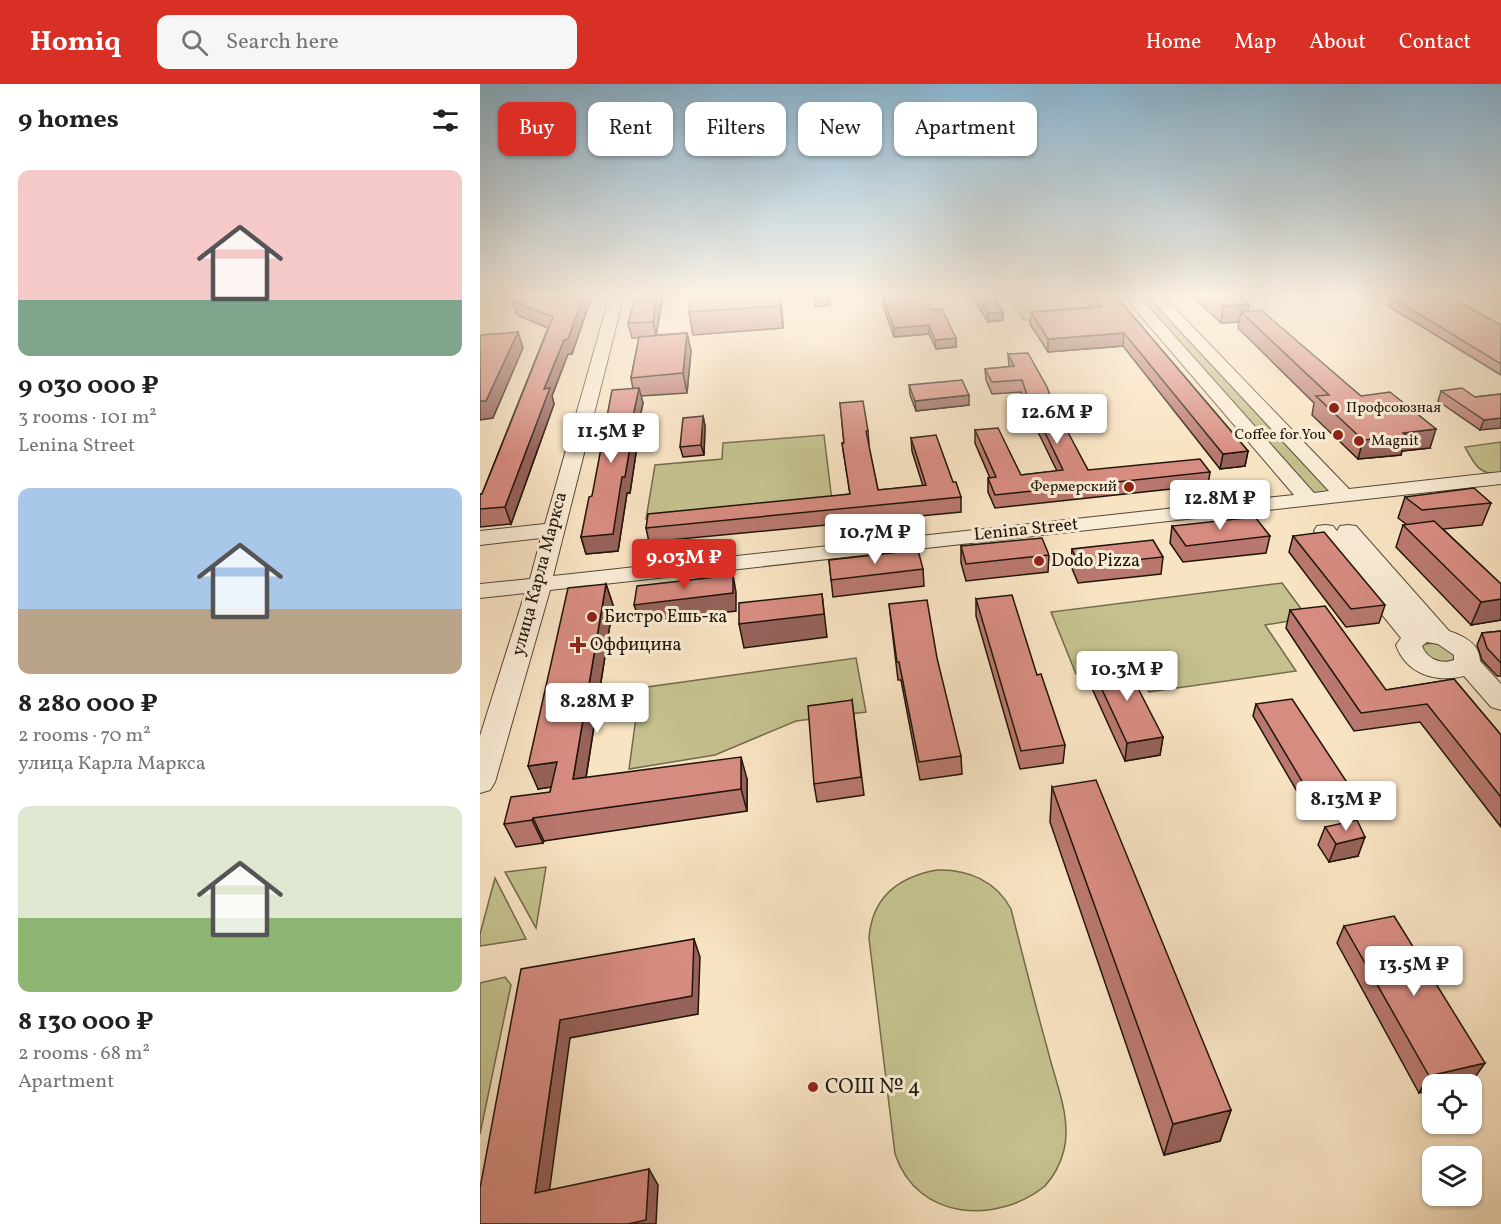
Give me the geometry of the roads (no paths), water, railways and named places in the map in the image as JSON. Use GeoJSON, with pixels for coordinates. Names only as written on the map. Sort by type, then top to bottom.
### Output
{"type":"FeatureCollection","features":[{"type":"Feature","properties":{"kind":"street","name":"улица Карла Маркса"},"geometry":{"type":"LineString","coordinates":[[480,782],[539,584],[602,348]]}},
{"type":"Feature","properties":{"kind":"street"},"geometry":{"type":"LineString","coordinates":[[1177,348],[1308,498]]}},
{"type":"Feature","properties":{"kind":"street"},"geometry":{"type":"LineString","coordinates":[[1205,348],[1344,495]]}},
{"type":"Feature","properties":{"kind":"street","name":"Lenina Street"},"geometry":{"type":"LineString","coordinates":[[480,591],[1501,478]]}},
{"type":"Feature","properties":{"kind":"street"},"geometry":{"type":"LineString","coordinates":[[480,538],[552,530]]}},
{"type":"Feature","properties":{"kind":"street"},"geometry":{"type":"LineString","coordinates":[[1325,531],[1415,638]]}},
{"type":"Feature","properties":{"kind":"street"},"geometry":{"type":"LineString","coordinates":[[1348,531],[1440,636],[1463,648],[1467,653],[1456,667]]}},
{"type":"Feature","properties":{"kind":"street"},"geometry":{"type":"LineString","coordinates":[[1440,636],[1426,635],[1415,638],[1409,645],[1412,654],[1422,663],[1456,667],[1494,711]]}},
{"type":"Feature","properties":{"kind":"place","name":"Профсоюзная"},"geometry":{"type":"Point","coordinates":[1334,408]}},
{"type":"Feature","properties":{"kind":"place","name":"Coffee for You"},"geometry":{"type":"Point","coordinates":[1338,435]}},
{"type":"Feature","properties":{"kind":"place","name":"Magnit"},"geometry":{"type":"Point","coordinates":[1359,441]}},
{"type":"Feature","properties":{"kind":"place","name":"Фермерский"},"geometry":{"type":"Point","coordinates":[1129,487]}},
{"type":"Feature","properties":{"kind":"place","name":"Dodo Pizza"},"geometry":{"type":"Point","coordinates":[1039,561]}},
{"type":"Feature","properties":{"kind":"place","name":"Бистро Ешь-ка"},"geometry":{"type":"Point","coordinates":[592,617]}},
{"type":"Feature","properties":{"kind":"place","name":"Оффицина"},"geometry":{"type":"Point","coordinates":[578,645]}},
{"type":"Feature","properties":{"kind":"place","name":"СОШ № 4"},"geometry":{"type":"Point","coordinates":[813,1087]}}]}
